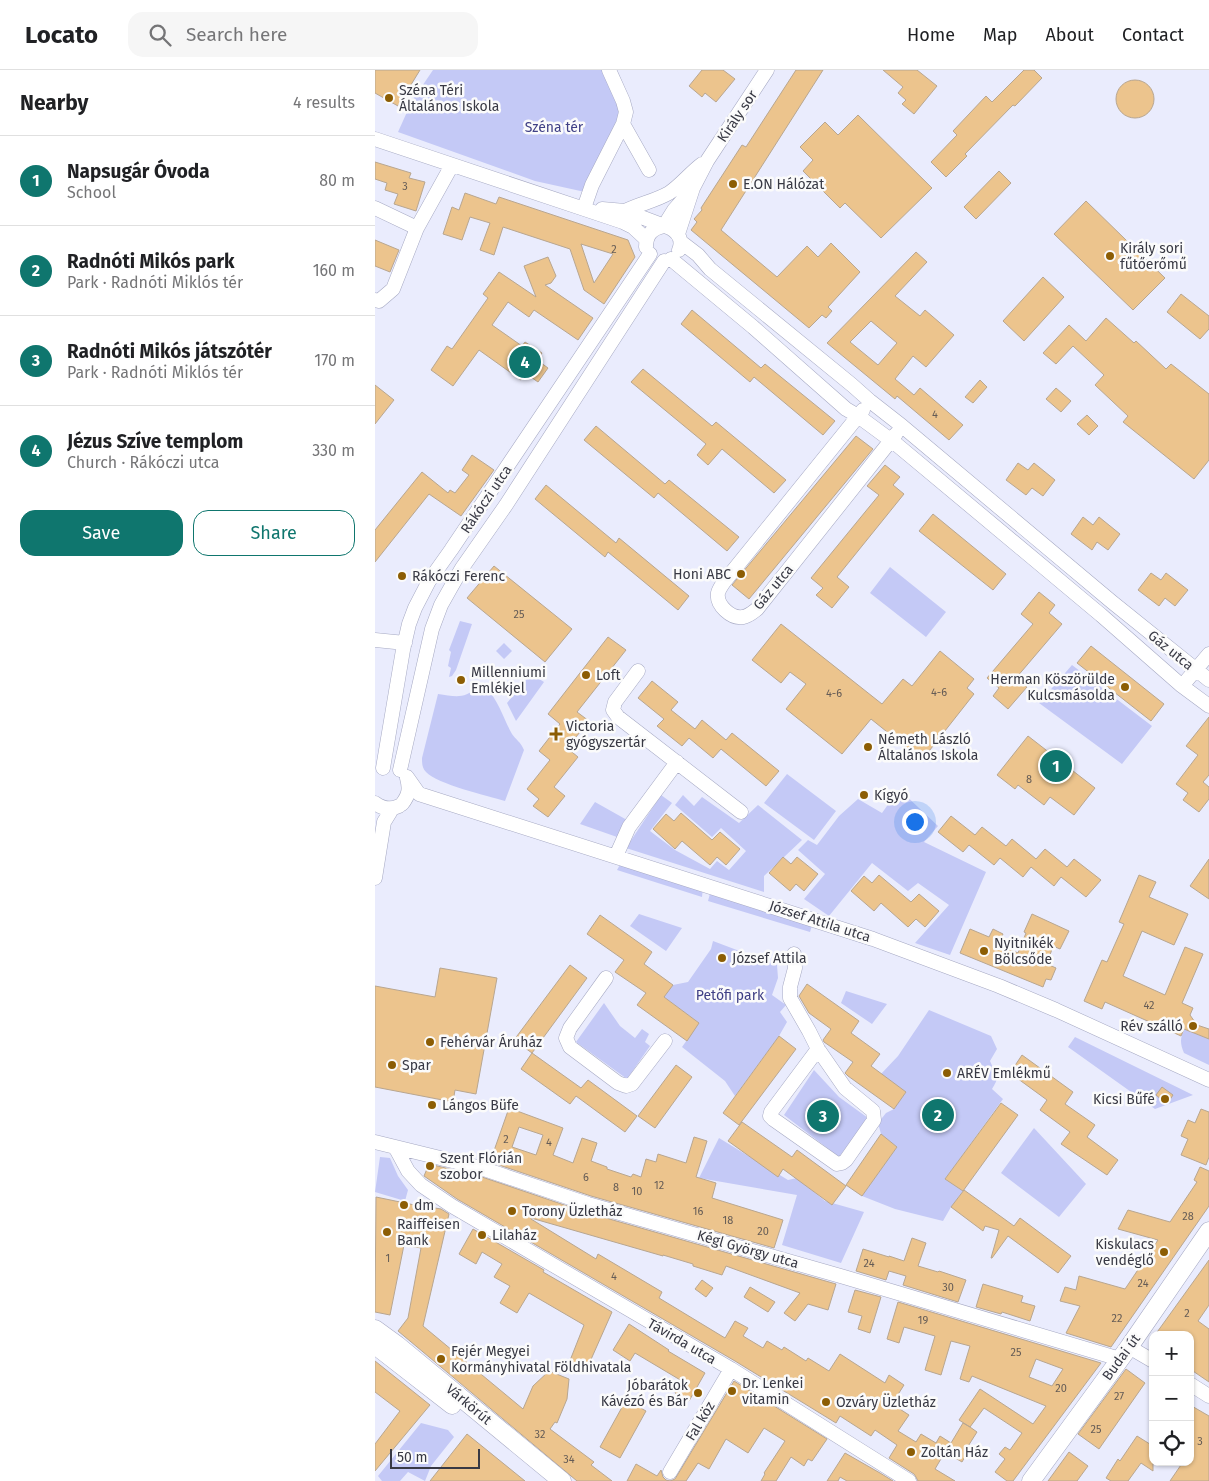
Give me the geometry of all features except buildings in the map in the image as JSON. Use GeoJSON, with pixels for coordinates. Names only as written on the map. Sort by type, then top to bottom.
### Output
{"type":"FeatureCollection","features":[{"type":"Feature","properties":{"kind":"street"},"geometry":{"type":"LineString","coordinates":[[584,208],[592,185],[623,124],[626,112],[609,70]]}},
{"type":"Feature","properties":{"kind":"street","name":"Király sor"},"geometry":{"type":"LineString","coordinates":[[679,238],[693,188],[707,161],[767,70]]}},
{"type":"Feature","properties":{"kind":"street"},"geometry":{"type":"LineString","coordinates":[[623,124],[649,170]]}},
{"type":"Feature","properties":{"kind":"street"},"geometry":{"type":"LineString","coordinates":[[375,139],[584,208],[633,227],[646,239],[650,254],[658,260],[668,260],[678,254],[679,238],[673,229],[625,211],[584,208]]}},
{"type":"Feature","properties":{"kind":"street","name":"Király sor"},"geometry":{"type":"LineString","coordinates":[[625,211],[669,193],[691,172],[707,161]]}},
{"type":"Feature","properties":{"kind":"street"},"geometry":{"type":"LineString","coordinates":[[375,300],[379,301],[393,289],[417,228],[453,165]]}},
{"type":"Feature","properties":{"kind":"street","name":"Király sor"},"geometry":{"type":"LineString","coordinates":[[664,226],[673,210],[693,188]]}},
{"type":"Feature","properties":{"kind":"street"},"geometry":{"type":"LineString","coordinates":[[375,208],[417,228]]}},
{"type":"Feature","properties":{"kind":"street"},"geometry":{"type":"LineString","coordinates":[[646,239],[653,229],[664,226]]}},
{"type":"Feature","properties":{"kind":"street","name":"Gáz utca"},"geometry":{"type":"LineString","coordinates":[[679,238],[710,269],[1209,680]]}},
{"type":"Feature","properties":{"kind":"street","name":"Rákóczi utca"},"geometry":{"type":"LineString","coordinates":[[379,771],[405,643],[415,608],[429,581],[650,254]]}},
{"type":"Feature","properties":{"kind":"street","name":"Gáz utca"},"geometry":{"type":"LineString","coordinates":[[668,260],[753,327],[846,409],[891,440],[1101,615],[1182,686],[1209,706]]}},
{"type":"Feature","properties":{"kind":"street","name":"Rákóczi utca"},"geometry":{"type":"LineString","coordinates":[[403,774],[432,629],[441,605],[462,568],[506,505],[668,260]]}},
{"type":"Feature","properties":{"kind":"street","name":"Gáz utca"},"geometry":{"type":"LineString","coordinates":[[870,402],[724,582],[718,592],[718,599],[722,607],[728,612],[734,616],[742,617],[749,615],[757,609],[902,426]]}},
{"type":"Feature","properties":{"kind":"street"},"geometry":{"type":"LineString","coordinates":[[375,640],[405,643]]}},
{"type":"Feature","properties":{"kind":"street"},"geometry":{"type":"LineString","coordinates":[[1182,686],[1209,654]]}},
{"type":"Feature","properties":{"kind":"street"},"geometry":{"type":"LineString","coordinates":[[638,671],[615,702],[613,710],[618,717],[741,812]]}},
{"type":"Feature","properties":{"kind":"street"},"geometry":{"type":"LineString","coordinates":[[616,856],[629,827],[677,762]]}},
{"type":"Feature","properties":{"kind":"street","name":"Rákóczi utca"},"geometry":{"type":"LineString","coordinates":[[375,878],[385,822],[408,796],[410,786],[403,774],[388,767],[379,771]]}},
{"type":"Feature","properties":{"kind":"street"},"geometry":{"type":"LineString","coordinates":[[375,805],[380,807],[397,807],[419,794],[403,774]]}},
{"type":"Feature","properties":{"kind":"street","name":"József Attila utca"},"geometry":{"type":"LineString","coordinates":[[419,794],[838,927],[947,965],[1056,1010],[1209,1080]]}},
{"type":"Feature","properties":{"kind":"street"},"geometry":{"type":"LineString","coordinates":[[794,954],[795,968],[790,987],[790,998],[817,1049],[845,1088],[873,1111],[874,1120],[842,1164],[837,1164],[770,1116],[817,1049]]}},
{"type":"Feature","properties":{"kind":"street"},"geometry":{"type":"LineString","coordinates":[[606,978],[570,1028],[566,1038],[570,1047],[618,1083],[626,1086],[632,1084],[665,1040]]}},
{"type":"Feature","properties":{"kind":"street","name":"Kégl György utca"},"geometry":{"type":"LineString","coordinates":[[375,1142],[481,1168],[589,1204],[854,1280],[1149,1360]]}},
{"type":"Feature","properties":{"kind":"street","name":"Távirda utca"},"geometry":{"type":"LineString","coordinates":[[395,1147],[408,1171],[421,1185],[452,1206],[731,1369],[909,1481]]}},
{"type":"Feature","properties":{"kind":"street","name":"Budai út"},"geometry":{"type":"LineString","coordinates":[[1031,1481],[1125,1353],[1209,1231]]}},
{"type":"Feature","properties":{"kind":"street","name":"Várkörút"},"geometry":{"type":"LineString","coordinates":[[375,1329],[562,1481]]}},
{"type":"Feature","properties":{"kind":"street","name":"Várkörút"},"geometry":{"type":"LineString","coordinates":[[375,1346],[477,1425],[545,1481]]}},
{"type":"Feature","properties":{"kind":"street","name":"Fal köz"},"geometry":{"type":"LineString","coordinates":[[670,1472],[731,1369]]}},
{"type":"Feature","properties":{"kind":"street"},"geometry":{"type":"LineString","coordinates":[[1194,1387],[1209,1396]]}},
{"type":"Feature","properties":{"kind":"green space","name":"Széna tér"},"geometry":{"type":"Polygon","coordinates":[[[433,70],[605,70],[621,107],[620,119],[585,192],[535,181],[398,132],[412,101],[433,70]]]}},
{"type":"Feature","properties":{"kind":"green space"},"geometry":{"type":"Polygon","coordinates":[[[890,567],[946,612],[926,637],[870,593],[890,567]]]}},
{"type":"Feature","properties":{"kind":"green space"},"geometry":{"type":"Polygon","coordinates":[[[460,621],[472,624],[456,670],[449,677],[451,668],[448,666],[451,652],[449,650],[460,621]]]}},
{"type":"Feature","properties":{"kind":"green space"},"geometry":{"type":"Polygon","coordinates":[[[504,643],[512,651],[504,659],[496,651],[504,643]]]}},
{"type":"Feature","properties":{"kind":"green space"},"geometry":{"type":"Polygon","coordinates":[[[1072,665],[1152,726],[1122,764],[1039,703],[1072,665]]]}},
{"type":"Feature","properties":{"kind":"green space"},"geometry":{"type":"Polygon","coordinates":[[[531,674],[544,682],[516,721],[507,703],[531,674]]]}},
{"type":"Feature","properties":{"kind":"green space"},"geometry":{"type":"Polygon","coordinates":[[[477,687],[486,688],[490,693],[498,704],[512,734],[524,750],[505,801],[441,781],[426,772],[423,765],[422,758],[438,694],[463,695],[468,694],[477,687]]]}},
{"type":"Feature","properties":{"kind":"green space"},"geometry":{"type":"Polygon","coordinates":[[[787,774],[836,811],[814,840],[764,803],[787,774]]]}},
{"type":"Feature","properties":{"kind":"green space"},"geometry":{"type":"Polygon","coordinates":[[[899,789],[938,826],[924,842],[986,872],[950,955],[915,943],[949,905],[918,883],[908,891],[872,863],[829,916],[804,899],[825,874],[798,850],[808,840],[817,845],[839,816],[858,799],[882,813],[899,789]]]}},
{"type":"Feature","properties":{"kind":"green space"},"geometry":{"type":"Polygon","coordinates":[[[661,795],[672,803],[650,831],[675,850],[710,869],[717,861],[729,870],[746,851],[721,828],[712,837],[675,805],[683,795],[694,806],[702,797],[739,823],[758,805],[802,840],[764,876],[764,892],[626,848],[661,795]]]}},
{"type":"Feature","properties":{"kind":"green space"},"geometry":{"type":"Polygon","coordinates":[[[595,802],[627,820],[617,837],[580,824],[595,802]]]}},
{"type":"Feature","properties":{"kind":"green space"},"geometry":{"type":"Polygon","coordinates":[[[622,861],[703,887],[702,897],[617,870],[622,861]]]}},
{"type":"Feature","properties":{"kind":"green space"},"geometry":{"type":"Polygon","coordinates":[[[711,890],[813,922],[810,932],[708,901],[711,890]]]}},
{"type":"Feature","properties":{"kind":"green space"},"geometry":{"type":"Polygon","coordinates":[[[639,914],[682,928],[666,951],[630,926],[639,914]]]}},
{"type":"Feature","properties":{"kind":"green space","name":"Petőfi park"},"geometry":{"type":"Polygon","coordinates":[[[713,941],[777,965],[778,978],[772,995],[786,1005],[780,1012],[787,1022],[779,1036],[735,1096],[725,1081],[682,1047],[699,1023],[664,997],[673,985],[688,982],[711,949],[713,941]]]}},
{"type":"Feature","properties":{"kind":"green space"},"geometry":{"type":"Polygon","coordinates":[[[846,991],[887,1004],[872,1024],[841,1003],[846,991]]]}},
{"type":"Feature","properties":{"kind":"green space"},"geometry":{"type":"Polygon","coordinates":[[[604,1003],[620,1026],[635,1038],[642,1029],[649,1034],[645,1042],[650,1046],[627,1079],[576,1042],[604,1003]]]}},
{"type":"Feature","properties":{"kind":"green space"},"geometry":{"type":"Polygon","coordinates":[[[929,1010],[991,1036],[997,1049],[990,1061],[997,1078],[992,1089],[1003,1099],[945,1179],[963,1191],[943,1221],[895,1209],[862,1196],[897,1147],[881,1134],[878,1123],[886,1113],[894,1109],[906,1092],[881,1074],[898,1056],[929,1010]]]}},
{"type":"Feature","properties":{"kind":"green space"},"geometry":{"type":"Polygon","coordinates":[[[1184,1029],[1209,1039],[1209,1065],[1184,1053],[1181,1041],[1184,1029]]]}},
{"type":"Feature","properties":{"kind":"green space"},"geometry":{"type":"Polygon","coordinates":[[[1075,1037],[1193,1095],[1155,1109],[1068,1047],[1075,1037]]]}},
{"type":"Feature","properties":{"kind":"green space"},"geometry":{"type":"Polygon","coordinates":[[[814,1070],[839,1097],[868,1118],[839,1157],[784,1115],[814,1070]]]}},
{"type":"Feature","properties":{"kind":"green space"},"geometry":{"type":"Polygon","coordinates":[[[1034,1128],[1086,1184],[1059,1217],[1001,1173],[1034,1128]]]}},
{"type":"Feature","properties":{"kind":"green space"},"geometry":{"type":"Polygon","coordinates":[[[719,1138],[788,1180],[797,1178],[825,1201],[864,1212],[841,1263],[782,1245],[797,1195],[699,1178],[719,1138]]]}},
{"type":"Feature","properties":{"kind":"green space"},"geometry":{"type":"Polygon","coordinates":[[[380,1157],[390,1158],[398,1176],[408,1190],[405,1201],[375,1192],[380,1157]]]}},
{"type":"Feature","properties":{"kind":"green space"},"geometry":{"type":"Polygon","coordinates":[[[421,1423],[448,1430],[454,1437],[431,1466],[425,1481],[408,1472],[400,1481],[382,1481],[378,1476],[421,1423]]]}},
{"type":"Feature","properties":{"kind":"place","name":"Széna Téri Általános Iskola"},"geometry":{"type":"Point","coordinates":[389,98]}},
{"type":"Feature","properties":{"kind":"place","name":"E.ON Hálózat"},"geometry":{"type":"Point","coordinates":[733,184]}},
{"type":"Feature","properties":{"kind":"place","name":"Király sori fűtőerőmű"},"geometry":{"type":"Point","coordinates":[1110,256]}},
{"type":"Feature","properties":{"kind":"place","name":"Jézus Szíve templom"},"geometry":{"type":"Point","coordinates":[525,362]}},
{"type":"Feature","properties":{"kind":"place","name":"Honi ABC"},"geometry":{"type":"Point","coordinates":[741,574]}},
{"type":"Feature","properties":{"kind":"place","name":"Rákóczi Ferenc"},"geometry":{"type":"Point","coordinates":[402,576]}},
{"type":"Feature","properties":{"kind":"place","name":"Loft"},"geometry":{"type":"Point","coordinates":[586,675]}},
{"type":"Feature","properties":{"kind":"place","name":"Millenniumi Emlékjel"},"geometry":{"type":"Point","coordinates":[461,680]}},
{"type":"Feature","properties":{"kind":"place","name":"Herman Köszörülde Kulcsmásolda"},"geometry":{"type":"Point","coordinates":[1125,687]}},
{"type":"Feature","properties":{"kind":"place","name":"Victoria gyógyszertár"},"geometry":{"type":"Point","coordinates":[556,734]}},
{"type":"Feature","properties":{"kind":"place","name":"Németh László Általános Iskola"},"geometry":{"type":"Point","coordinates":[868,747]}},
{"type":"Feature","properties":{"kind":"place","name":"Napsugár Óvoda"},"geometry":{"type":"Point","coordinates":[1056,766]}},
{"type":"Feature","properties":{"kind":"place","name":"Kígyó"},"geometry":{"type":"Point","coordinates":[864,795]}},
{"type":"Feature","properties":{"kind":"place","name":"Nyitnikék Bölcsőde"},"geometry":{"type":"Point","coordinates":[984,951]}},
{"type":"Feature","properties":{"kind":"place","name":"József Attila"},"geometry":{"type":"Point","coordinates":[722,958]}},
{"type":"Feature","properties":{"kind":"place","name":"Rév szálló"},"geometry":{"type":"Point","coordinates":[1193,1026]}},
{"type":"Feature","properties":{"kind":"place","name":"Fehérvár Áruház"},"geometry":{"type":"Point","coordinates":[430,1042]}},
{"type":"Feature","properties":{"kind":"place","name":"Spar"},"geometry":{"type":"Point","coordinates":[392,1065]}},
{"type":"Feature","properties":{"kind":"place","name":"ARÉV Emlékmű"},"geometry":{"type":"Point","coordinates":[947,1073]}},
{"type":"Feature","properties":{"kind":"place","name":"Kicsi Bűfé"},"geometry":{"type":"Point","coordinates":[1165,1099]}},
{"type":"Feature","properties":{"kind":"place","name":"Lángos Büfe"},"geometry":{"type":"Point","coordinates":[432,1105]}},
{"type":"Feature","properties":{"kind":"place","name":"Radnóti Mikós park"},"geometry":{"type":"Point","coordinates":[938,1115]}},
{"type":"Feature","properties":{"kind":"place","name":"Radnóti Mikós játszótér"},"geometry":{"type":"Point","coordinates":[823,1116]}},
{"type":"Feature","properties":{"kind":"place","name":"Szent Flórián szobor"},"geometry":{"type":"Point","coordinates":[430,1166]}},
{"type":"Feature","properties":{"kind":"place","name":"dm"},"geometry":{"type":"Point","coordinates":[404,1205]}},
{"type":"Feature","properties":{"kind":"place","name":"Torony Üzletház"},"geometry":{"type":"Point","coordinates":[512,1211]}},
{"type":"Feature","properties":{"kind":"place","name":"Raiffeisen Bank"},"geometry":{"type":"Point","coordinates":[387,1232]}},
{"type":"Feature","properties":{"kind":"place","name":"Lilaház"},"geometry":{"type":"Point","coordinates":[482,1235]}},
{"type":"Feature","properties":{"kind":"place","name":"Kiskulacs vendéglő"},"geometry":{"type":"Point","coordinates":[1164,1252]}},
{"type":"Feature","properties":{"kind":"place","name":"Fejér Megyei Kormányhivatal Földhivatala"},"geometry":{"type":"Point","coordinates":[441,1359]}},
{"type":"Feature","properties":{"kind":"place","name":"Dr. Lenkei vitamin"},"geometry":{"type":"Point","coordinates":[732,1391]}},
{"type":"Feature","properties":{"kind":"place","name":"Jóbarátok Kávézó és Bár"},"geometry":{"type":"Point","coordinates":[698,1393]}},
{"type":"Feature","properties":{"kind":"place","name":"Ozváry Üzletház"},"geometry":{"type":"Point","coordinates":[826,1402]}},
{"type":"Feature","properties":{"kind":"place","name":"Zoltán Ház"},"geometry":{"type":"Point","coordinates":[911,1452]}}]}
